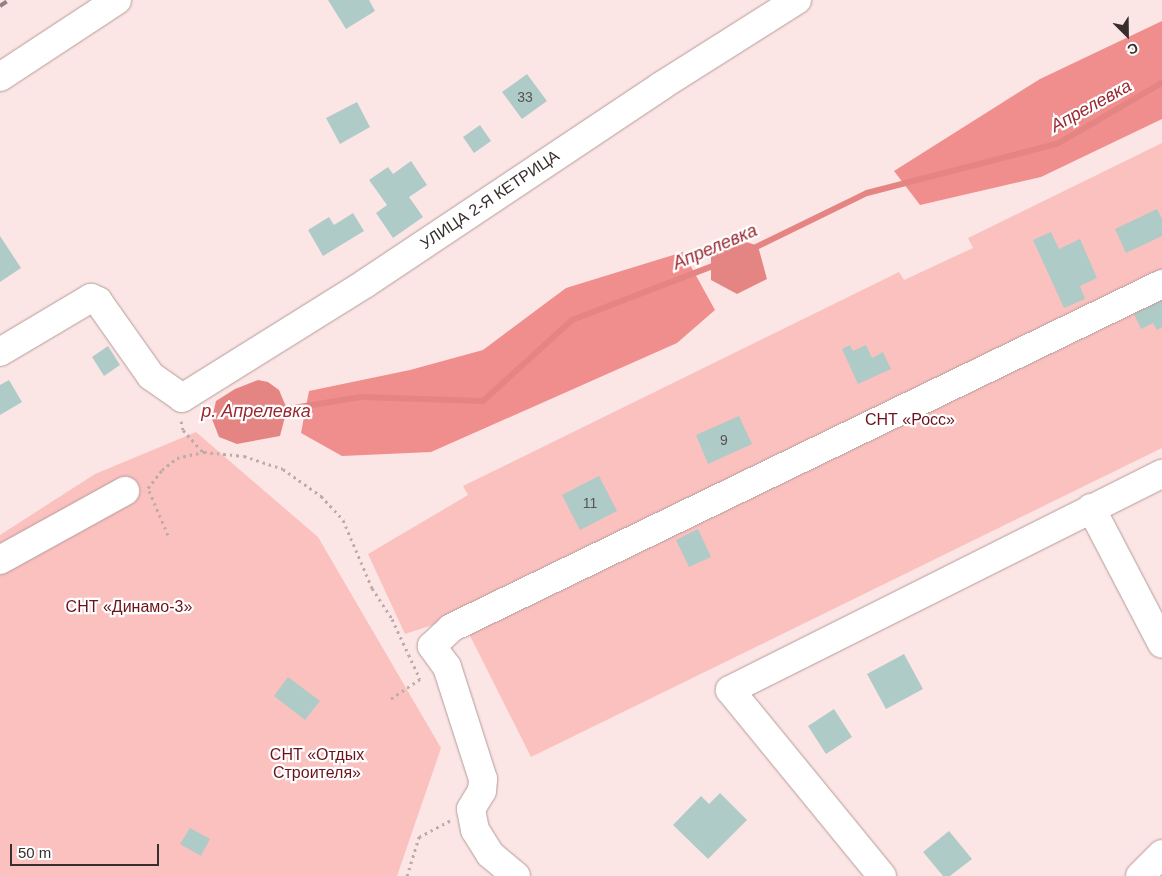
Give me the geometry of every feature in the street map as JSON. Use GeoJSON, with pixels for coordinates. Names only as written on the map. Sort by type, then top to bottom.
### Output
{"type":"FeatureCollection","features":[{"type":"Feature","properties":{"kind":"street"},"geometry":{"type":"LineString","coordinates":[[0,77],[117,0]]}},
{"type":"Feature","properties":{"kind":"street","name":"УЛИЦА 2-Я КЕТРИЦА"},"geometry":{"type":"LineString","coordinates":[[0,352],[91,298],[98,301],[151,376],[182,398],[366,283],[653,91],[797,0]]}},
{"type":"Feature","properties":{"kind":"street"},"geometry":{"type":"LineString","coordinates":[[516,876],[490,854],[475,830],[470,809],[482,792],[482,779],[447,667],[432,646],[452,628],[1162,284]]}},
{"type":"Feature","properties":{"kind":"street"},"geometry":{"type":"LineString","coordinates":[[882,876],[730,690],[1162,474]]}},
{"type":"Feature","properties":{"kind":"street"},"geometry":{"type":"LineString","coordinates":[[0,560],[125,491]]}},
{"type":"Feature","properties":{"kind":"street"},"geometry":{"type":"LineString","coordinates":[[1091,508],[1162,644]]}},
{"type":"Feature","properties":{"kind":"street"},"geometry":{"type":"LineString","coordinates":[[1140,876],[1162,854]]}},
{"type":"Feature","properties":{"kind":"path"},"geometry":{"type":"LineString","coordinates":[[184,430],[204,452]]}},
{"type":"Feature","properties":{"kind":"path"},"geometry":{"type":"LineString","coordinates":[[168,535],[148,488],[162,470],[178,458],[204,452],[244,456],[283,469],[321,496],[343,520],[372,588],[392,620],[420,679],[390,699]]}},
{"type":"Feature","properties":{"kind":"path"},"geometry":{"type":"LineString","coordinates":[[407,876],[419,837],[470,809]]}},
{"type":"Feature","properties":{"kind":"green space","name":"СНТ «Росс»"},"geometry":{"type":"Polygon","coordinates":[[[1162,143],[1162,448],[531,757],[460,616],[405,634],[368,554],[468,495],[463,486],[899,272],[904,280],[973,248],[968,238],[1162,143]]]}},
{"type":"Feature","properties":{"kind":"green space","name":"СНТ «Динамо-3»"},"geometry":{"type":"Polygon","coordinates":[[[196,432],[318,537],[441,748],[397,876],[0,876],[0,535],[95,474],[196,432]]]}},
{"type":"Feature","properties":{"kind":"shaded area"},"geometry":{"type":"Polygon","coordinates":[[[1162,21],[1162,119],[1041,177],[920,205],[894,171],[1040,79],[1162,21]]]}},
{"type":"Feature","properties":{"kind":"shaded area"},"geometry":{"type":"Polygon","coordinates":[[[683,252],[715,310],[677,343],[431,452],[342,456],[301,433],[309,391],[410,370],[483,350],[566,288],[683,252]]]}},
{"type":"Feature","properties":{"kind":"water"},"geometry":{"type":"Polygon","coordinates":[[[738,239],[758,246],[767,279],[737,294],[711,280],[711,253],[738,239]]]}},
{"type":"Feature","properties":{"kind":"water","name":"р. Апрелевка"},"geometry":{"type":"Polygon","coordinates":[[[258,380],[268,382],[279,390],[287,409],[280,436],[237,444],[219,437],[212,419],[216,401],[235,389],[258,380]]]}},
{"type":"Feature","properties":{"kind":"building"},"geometry":{"type":"Polygon","coordinates":[[[328,0],[369,0],[375,11],[346,29],[328,0]]]}},
{"type":"Feature","properties":{"kind":"building"},"geometry":{"type":"Polygon","coordinates":[[[527,74],[547,101],[522,119],[502,92],[527,74]]]}},
{"type":"Feature","properties":{"kind":"building"},"geometry":{"type":"Polygon","coordinates":[[[357,102],[370,127],[340,144],[326,118],[357,102]]]}},
{"type":"Feature","properties":{"kind":"building"},"geometry":{"type":"Polygon","coordinates":[[[480,125],[491,141],[474,153],[463,137],[480,125]]]}},
{"type":"Feature","properties":{"kind":"building"},"geometry":{"type":"Polygon","coordinates":[[[411,161],[427,185],[409,197],[423,217],[393,238],[376,213],[387,205],[369,180],[388,167],[393,174],[411,161]]]}},
{"type":"Feature","properties":{"kind":"building"},"geometry":{"type":"Polygon","coordinates":[[[1157,209],[1162,219],[1162,236],[1126,253],[1115,229],[1157,209]]]}},
{"type":"Feature","properties":{"kind":"building"},"geometry":{"type":"Polygon","coordinates":[[[353,213],[364,231],[323,256],[308,230],[329,217],[334,225],[353,213]]]}},
{"type":"Feature","properties":{"kind":"building"},"geometry":{"type":"Polygon","coordinates":[[[1051,232],[1059,249],[1080,239],[1097,278],[1080,286],[1085,299],[1064,308],[1033,240],[1051,232]]]}},
{"type":"Feature","properties":{"kind":"building"},"geometry":{"type":"Polygon","coordinates":[[[0,236],[21,268],[0,282],[0,236]]]}},
{"type":"Feature","properties":{"kind":"building"},"geometry":{"type":"Polygon","coordinates":[[[1162,300],[1162,327],[1157,330],[1153,323],[1141,329],[1134,314],[1162,300]]]}},
{"type":"Feature","properties":{"kind":"building"},"geometry":{"type":"Polygon","coordinates":[[[850,345],[853,351],[866,345],[872,358],[883,352],[891,369],[858,384],[842,349],[850,345]]]}},
{"type":"Feature","properties":{"kind":"building"},"geometry":{"type":"Polygon","coordinates":[[[108,346],[120,365],[104,376],[92,357],[108,346]]]}},
{"type":"Feature","properties":{"kind":"building"},"geometry":{"type":"Polygon","coordinates":[[[9,380],[22,402],[0,415],[0,385],[9,380]]]}},
{"type":"Feature","properties":{"kind":"building"},"geometry":{"type":"Polygon","coordinates":[[[739,416],[752,444],[708,464],[696,435],[739,416]]]}},
{"type":"Feature","properties":{"kind":"building"},"geometry":{"type":"Polygon","coordinates":[[[599,476],[617,511],[580,530],[562,495],[599,476]]]}},
{"type":"Feature","properties":{"kind":"building"},"geometry":{"type":"Polygon","coordinates":[[[698,529],[711,557],[689,567],[676,540],[698,529]]]}},
{"type":"Feature","properties":{"kind":"building"},"geometry":{"type":"Polygon","coordinates":[[[904,654],[923,689],[886,709],[867,674],[904,654]]]}},
{"type":"Feature","properties":{"kind":"building"},"geometry":{"type":"Polygon","coordinates":[[[288,677],[320,701],[305,720],[274,696],[288,677]]]}},
{"type":"Feature","properties":{"kind":"building"},"geometry":{"type":"Polygon","coordinates":[[[834,709],[852,737],[826,754],[808,726],[834,709]]]}},
{"type":"Feature","properties":{"kind":"building"},"geometry":{"type":"Polygon","coordinates":[[[720,793],[747,820],[708,859],[673,825],[701,796],[709,804],[720,793]]]}},
{"type":"Feature","properties":{"kind":"building"},"geometry":{"type":"Polygon","coordinates":[[[190,828],[210,839],[201,856],[180,844],[190,828]]]}},
{"type":"Feature","properties":{"kind":"building"},"geometry":{"type":"Polygon","coordinates":[[[949,831],[972,859],[950,876],[943,876],[923,852],[949,831]]]}},
{"type":"Feature","properties":{"kind":"waterway","name":"Апрелевка"},"geometry":{"type":"LineString","coordinates":[[752,249],[867,193],[1057,144],[1162,83]]}},
{"type":"Feature","properties":{"kind":"waterway","name":"Апрелевка"},"geometry":{"type":"LineString","coordinates":[[287,409],[361,397],[483,401],[572,320],[718,264]]}},
{"type":"Feature","properties":{"kind":"railway"},"geometry":{"type":"LineString","coordinates":[[0,6],[9,0]]}},
{"type":"Feature","properties":{"kind":"park label","name":"СНТ «Отдых Строителя»"},"geometry":{"type":"Point","coordinates":[317,764]}}]}
